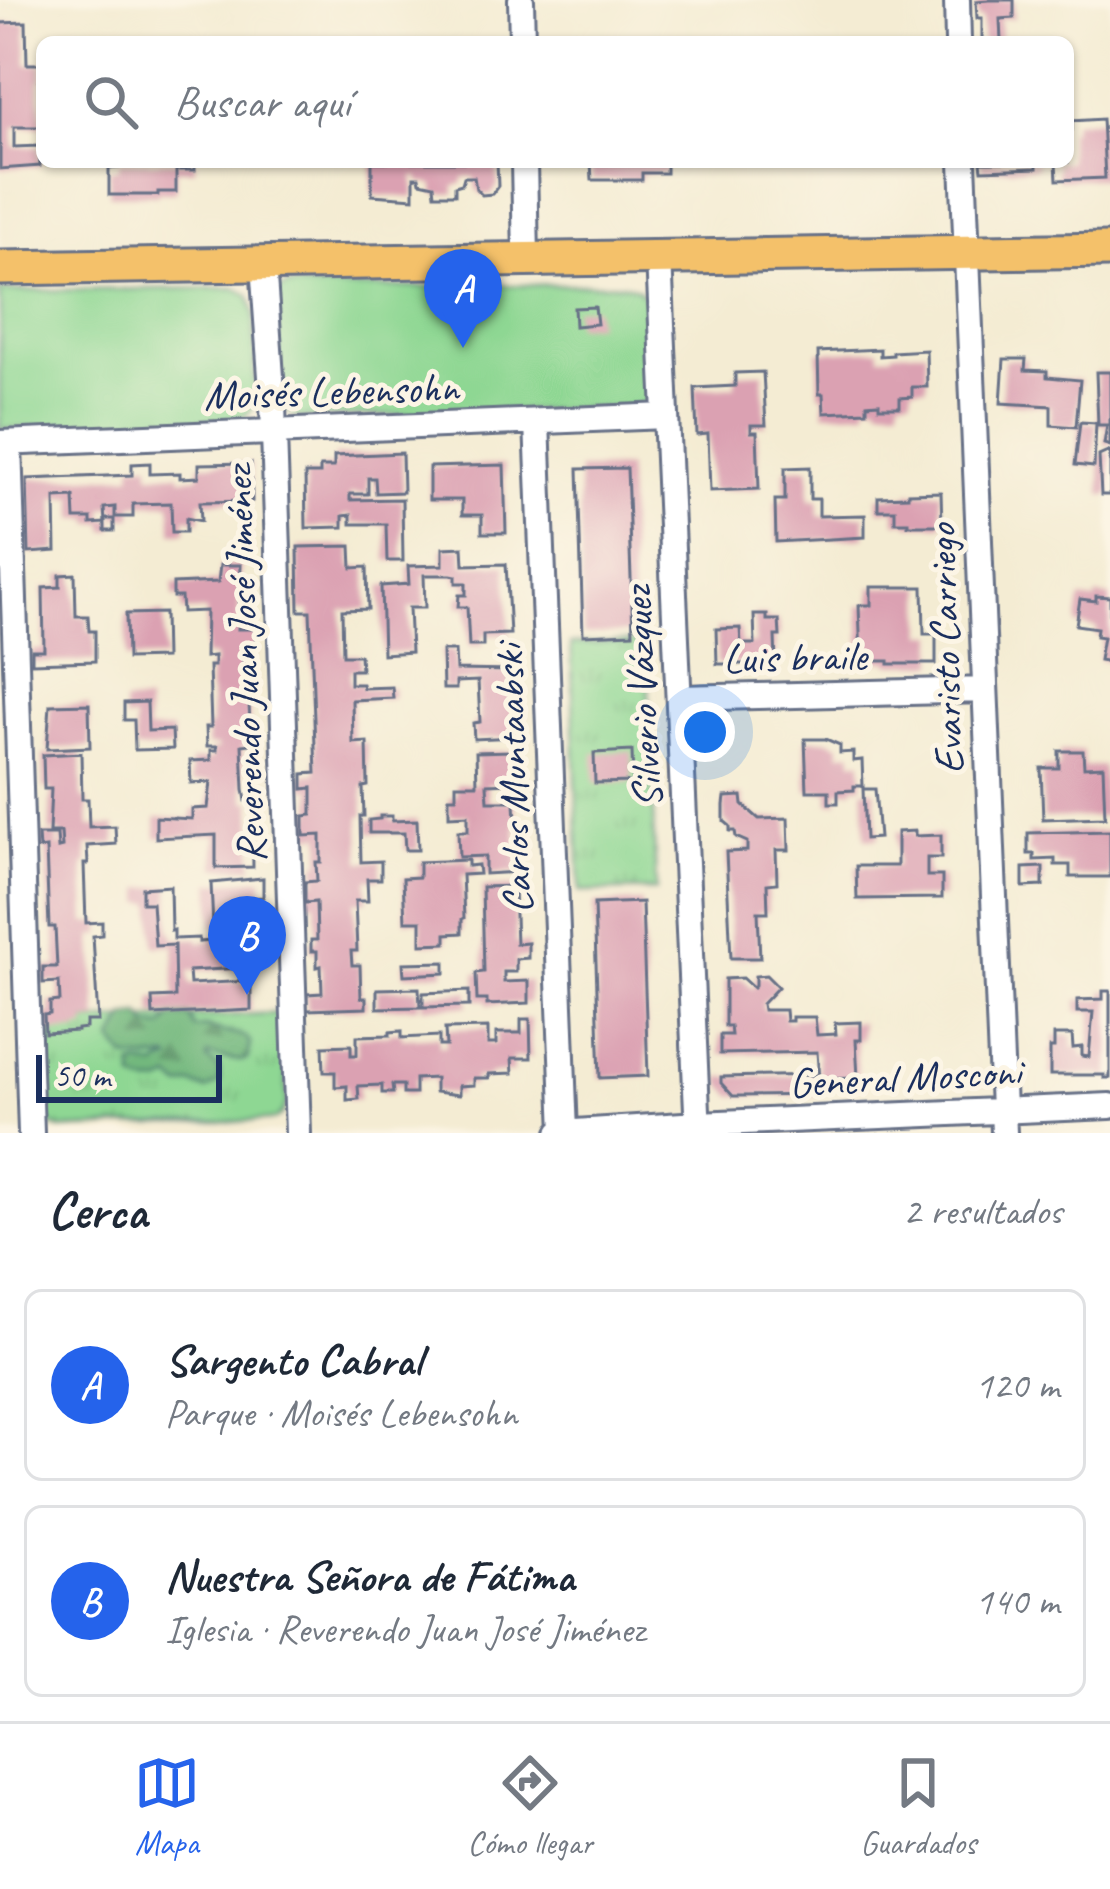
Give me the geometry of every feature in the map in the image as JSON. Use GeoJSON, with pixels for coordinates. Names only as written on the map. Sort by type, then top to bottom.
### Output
{"type":"FeatureCollection","features":[{"type":"Feature","properties":{"kind":"main road"},"geometry":{"type":"LineString","coordinates":[[0,268],[1110,250]]}},
{"type":"Feature","properties":{"kind":"street"},"geometry":{"type":"LineString","coordinates":[[521,0],[522,36]]}},
{"type":"Feature","properties":{"kind":"street"},"geometry":{"type":"LineString","coordinates":[[957,0],[958,36]]}},
{"type":"Feature","properties":{"kind":"street"},"geometry":{"type":"LineString","coordinates":[[524,168],[526,258]]}},
{"type":"Feature","properties":{"kind":"street","name":"Evaristo Carriego"},"geometry":{"type":"LineString","coordinates":[[963,168],[1003,1122]]}},
{"type":"Feature","properties":{"kind":"street","name":"Silverio Vázquez"},"geometry":{"type":"LineString","coordinates":[[659,257],[698,1129]]}},
{"type":"Feature","properties":{"kind":"street","name":"Reverendo Juan José Jiménez"},"geometry":{"type":"LineString","coordinates":[[263,264],[274,431],[298,1133]]}},
{"type":"Feature","properties":{"kind":"street","name":"Moisés Lebensohn"},"geometry":{"type":"LineString","coordinates":[[4,443],[666,416]]}},
{"type":"Feature","properties":{"kind":"street","name":"Carlos Muntaabski"},"geometry":{"type":"LineString","coordinates":[[537,422],[563,1133]]}},
{"type":"Feature","properties":{"kind":"street"},"geometry":{"type":"LineString","coordinates":[[4,443],[31,1133]]}},
{"type":"Feature","properties":{"kind":"street","name":"Luis braile"},"geometry":{"type":"LineString","coordinates":[[680,698],[985,690]]}},
{"type":"Feature","properties":{"kind":"street","name":"General Mosconi"},"geometry":{"type":"LineString","coordinates":[[563,1133],[1003,1122],[1110,1106]]}},
{"type":"Feature","properties":{"kind":"green space"},"geometry":{"type":"Polygon","coordinates":[[[617,284],[639,290],[648,307],[652,384],[648,398],[637,407],[303,418],[282,408],[276,296],[287,286],[617,284]]]}},
{"type":"Feature","properties":{"kind":"green space"},"geometry":{"type":"Polygon","coordinates":[[[235,288],[249,295],[254,312],[255,396],[251,411],[244,416],[0,429],[0,291],[235,288]]]}},
{"type":"Feature","properties":{"kind":"green space"},"geometry":{"type":"Polygon","coordinates":[[[647,641],[656,890],[580,892],[571,644],[647,641]]]}},
{"type":"Feature","properties":{"kind":"green space"},"geometry":{"type":"Polygon","coordinates":[[[284,1013],[287,1103],[275,1120],[67,1129],[49,1121],[42,1089],[40,1023],[284,1013]]]}},
{"type":"Feature","properties":{"kind":"green space"},"geometry":{"type":"Polygon","coordinates":[[[141,1015],[148,1025],[163,1027],[171,1017],[190,1016],[195,1028],[246,1037],[248,1059],[208,1055],[219,1068],[220,1082],[206,1090],[192,1084],[181,1087],[171,1079],[158,1084],[138,1081],[134,1066],[157,1067],[171,1060],[126,1058],[113,1041],[126,1017],[141,1015]]]}},
{"type":"Feature","properties":{"kind":"building"},"geometry":{"type":"Polygon","coordinates":[[[1014,0],[1014,18],[1000,19],[1001,36],[982,36],[976,1],[1014,0]]]}},
{"type":"Feature","properties":{"kind":"building"},"geometry":{"type":"Polygon","coordinates":[[[26,22],[27,64],[36,64],[36,127],[14,127],[14,147],[36,146],[36,166],[0,169],[0,23],[26,22]]]}},
{"type":"Feature","properties":{"kind":"building"},"geometry":{"type":"Polygon","coordinates":[[[1102,119],[1105,178],[1057,180],[1056,168],[1074,168],[1074,121],[1102,119]]]}},
{"type":"Feature","properties":{"kind":"building"},"geometry":{"type":"Polygon","coordinates":[[[372,168],[497,168],[498,186],[492,194],[482,195],[474,177],[464,177],[455,186],[455,194],[435,194],[434,185],[414,177],[414,198],[372,195],[372,168]]]}},
{"type":"Feature","properties":{"kind":"building"},"geometry":{"type":"Polygon","coordinates":[[[591,168],[666,168],[666,173],[642,173],[642,180],[592,180],[591,168]]]}},
{"type":"Feature","properties":{"kind":"building"},"geometry":{"type":"Polygon","coordinates":[[[109,169],[195,170],[176,170],[176,192],[109,195],[109,169]]]}},
{"type":"Feature","properties":{"kind":"building"},"geometry":{"type":"Polygon","coordinates":[[[595,307],[597,324],[575,326],[574,308],[595,307]]]}},
{"type":"Feature","properties":{"kind":"building"},"geometry":{"type":"Polygon","coordinates":[[[880,349],[880,356],[926,350],[927,387],[912,387],[912,397],[900,398],[900,407],[879,407],[879,403],[867,404],[867,411],[824,413],[818,352],[880,349]]]}},
{"type":"Feature","properties":{"kind":"building"},"geometry":{"type":"Polygon","coordinates":[[[1004,359],[1026,359],[1025,370],[1047,371],[1047,377],[1080,380],[1076,427],[1051,425],[1051,406],[1001,403],[1004,359]]]}},
{"type":"Feature","properties":{"kind":"building"},"geometry":{"type":"Polygon","coordinates":[[[763,372],[766,425],[751,425],[751,432],[757,432],[759,489],[710,491],[708,434],[697,435],[695,388],[735,386],[735,373],[763,372]]]}},
{"type":"Feature","properties":{"kind":"building"},"geometry":{"type":"Polygon","coordinates":[[[1096,372],[1110,372],[1110,446],[1104,444],[1107,425],[1098,425],[1096,372]]]}},
{"type":"Feature","properties":{"kind":"building"},"geometry":{"type":"Polygon","coordinates":[[[1080,422],[1096,423],[1094,467],[1075,465],[1080,422]]]}},
{"type":"Feature","properties":{"kind":"building"},"geometry":{"type":"Polygon","coordinates":[[[1110,451],[1110,495],[1101,495],[1099,456],[1110,451]]]}},
{"type":"Feature","properties":{"kind":"building"},"geometry":{"type":"Polygon","coordinates":[[[402,453],[403,492],[376,493],[375,478],[368,478],[368,494],[350,494],[350,500],[402,499],[403,561],[387,561],[386,524],[351,524],[351,515],[343,516],[343,527],[306,528],[305,474],[334,467],[334,456],[402,453]]]}},
{"type":"Feature","properties":{"kind":"building"},"geometry":{"type":"Polygon","coordinates":[[[150,463],[150,474],[199,477],[199,464],[251,463],[252,501],[200,502],[201,521],[186,518],[186,532],[172,532],[171,503],[133,504],[133,517],[115,517],[115,507],[104,508],[105,523],[75,519],[74,497],[55,498],[56,551],[29,553],[27,479],[132,475],[132,464],[150,463]]]}},
{"type":"Feature","properties":{"kind":"building"},"geometry":{"type":"Polygon","coordinates":[[[504,465],[506,533],[482,533],[482,515],[462,515],[462,500],[429,500],[429,467],[504,465]]]}},
{"type":"Feature","properties":{"kind":"building"},"geometry":{"type":"Polygon","coordinates":[[[810,467],[810,499],[819,499],[819,516],[865,515],[865,537],[776,542],[775,500],[785,500],[785,468],[810,467]]]}},
{"type":"Feature","properties":{"kind":"building"},"geometry":{"type":"Polygon","coordinates":[[[627,468],[633,633],[583,635],[578,469],[627,468]]]}},
{"type":"Feature","properties":{"kind":"building"},"geometry":{"type":"Polygon","coordinates":[[[941,492],[942,525],[895,522],[895,510],[878,510],[878,497],[941,492]]]}},
{"type":"Feature","properties":{"kind":"building"},"geometry":{"type":"Polygon","coordinates":[[[105,519],[114,519],[114,531],[105,531],[105,519]]]}},
{"type":"Feature","properties":{"kind":"building"},"geometry":{"type":"Polygon","coordinates":[[[351,546],[352,568],[367,567],[368,609],[342,610],[343,655],[360,655],[361,670],[350,670],[350,684],[392,687],[393,698],[352,700],[353,743],[367,742],[361,862],[381,861],[381,879],[367,879],[368,901],[355,901],[357,951],[351,951],[352,965],[360,965],[366,1008],[307,1010],[307,994],[322,993],[321,966],[317,967],[317,951],[311,951],[311,940],[317,940],[316,902],[305,903],[305,882],[317,881],[321,835],[304,836],[304,816],[312,815],[312,788],[303,789],[303,774],[316,773],[310,611],[299,611],[298,547],[351,546]]]}},
{"type":"Feature","properties":{"kind":"building"},"geometry":{"type":"Polygon","coordinates":[[[463,547],[464,565],[506,564],[510,634],[483,635],[483,646],[469,646],[467,607],[458,607],[459,595],[466,595],[466,583],[456,583],[456,576],[451,575],[424,575],[425,608],[409,608],[411,652],[383,654],[381,586],[409,584],[408,566],[443,565],[443,548],[463,547]]]}},
{"type":"Feature","properties":{"kind":"building"},"geometry":{"type":"Polygon","coordinates":[[[220,565],[241,565],[238,629],[255,629],[256,655],[243,655],[251,744],[242,745],[246,801],[252,801],[253,867],[216,868],[216,835],[156,838],[156,817],[192,819],[192,809],[208,808],[211,782],[191,783],[190,761],[211,760],[211,750],[217,750],[217,746],[207,746],[206,727],[211,727],[209,666],[214,666],[214,656],[205,657],[206,611],[182,612],[181,597],[173,597],[173,584],[218,582],[220,565]]]}},
{"type":"Feature","properties":{"kind":"building"},"geometry":{"type":"Polygon","coordinates":[[[75,574],[76,616],[88,616],[89,631],[95,631],[95,661],[32,663],[32,650],[44,650],[43,588],[60,587],[60,575],[75,574]]]}},
{"type":"Feature","properties":{"kind":"building"},"geometry":{"type":"Polygon","coordinates":[[[871,587],[923,587],[924,634],[936,634],[936,664],[861,661],[859,605],[871,605],[871,587]]]}},
{"type":"Feature","properties":{"kind":"building"},"geometry":{"type":"Polygon","coordinates":[[[1096,596],[1110,597],[1110,662],[1099,660],[1103,637],[1096,636],[1097,628],[1076,625],[1080,599],[1096,601],[1096,596]]]}},
{"type":"Feature","properties":{"kind":"building"},"geometry":{"type":"Polygon","coordinates":[[[164,613],[165,658],[127,659],[126,614],[164,613]]]}},
{"type":"Feature","properties":{"kind":"building"},"geometry":{"type":"Polygon","coordinates":[[[754,615],[779,620],[776,664],[717,664],[716,629],[740,628],[741,644],[755,644],[754,615]]]}},
{"type":"Feature","properties":{"kind":"building"},"geometry":{"type":"Polygon","coordinates":[[[442,651],[455,651],[456,670],[514,671],[514,683],[508,683],[513,693],[515,737],[474,739],[473,723],[480,722],[478,681],[456,682],[456,689],[443,689],[442,651]]]}},
{"type":"Feature","properties":{"kind":"building"},"geometry":{"type":"Polygon","coordinates":[[[147,702],[148,731],[172,730],[173,749],[135,750],[134,720],[124,720],[124,703],[147,702]]]}},
{"type":"Feature","properties":{"kind":"building"},"geometry":{"type":"Polygon","coordinates":[[[89,704],[90,747],[47,749],[50,705],[89,704]]]}},
{"type":"Feature","properties":{"kind":"building"},"geometry":{"type":"Polygon","coordinates":[[[805,739],[826,739],[840,745],[840,753],[853,752],[853,761],[862,760],[863,786],[838,791],[838,803],[829,803],[829,791],[807,791],[805,739]]]}},
{"type":"Feature","properties":{"kind":"building"},"geometry":{"type":"Polygon","coordinates":[[[511,751],[512,783],[487,784],[488,801],[515,801],[518,872],[485,874],[485,856],[459,857],[458,831],[468,831],[468,815],[449,816],[449,797],[456,797],[456,784],[477,784],[476,752],[511,751]]]}},
{"type":"Feature","properties":{"kind":"building"},"geometry":{"type":"Polygon","coordinates":[[[632,751],[633,782],[595,783],[594,753],[632,751]]]}},
{"type":"Feature","properties":{"kind":"building"},"geometry":{"type":"Polygon","coordinates":[[[1059,751],[1083,751],[1084,767],[1103,766],[1105,817],[1043,819],[1041,768],[1059,768],[1059,751]]]}},
{"type":"Feature","properties":{"kind":"building"},"geometry":{"type":"Polygon","coordinates":[[[81,753],[82,799],[88,799],[89,827],[115,826],[116,844],[87,846],[88,864],[84,864],[86,923],[102,922],[102,935],[93,936],[98,1021],[86,1021],[86,1028],[77,1031],[45,1033],[44,1015],[50,1014],[50,1002],[60,1001],[59,982],[43,983],[43,967],[57,967],[55,927],[49,927],[46,848],[39,849],[38,835],[57,835],[58,848],[62,847],[61,832],[49,832],[51,789],[44,789],[43,755],[81,753]]]}},
{"type":"Feature","properties":{"kind":"building"},"geometry":{"type":"Polygon","coordinates":[[[863,789],[875,789],[879,838],[865,839],[863,789]]]}},
{"type":"Feature","properties":{"kind":"building"},"geometry":{"type":"Polygon","coordinates":[[[742,796],[743,805],[759,819],[788,818],[789,850],[776,850],[777,883],[767,884],[768,912],[758,912],[760,958],[731,958],[726,852],[747,851],[747,842],[730,831],[724,805],[725,797],[742,796]]]}},
{"type":"Feature","properties":{"kind":"building"},"geometry":{"type":"Polygon","coordinates":[[[392,816],[392,821],[417,820],[418,850],[405,850],[404,833],[369,833],[369,820],[392,816]]]}},
{"type":"Feature","properties":{"kind":"building"},"geometry":{"type":"Polygon","coordinates":[[[915,831],[915,836],[941,835],[941,858],[927,858],[927,876],[942,876],[942,898],[857,899],[856,866],[897,866],[897,832],[915,831]]]}},
{"type":"Feature","properties":{"kind":"building"},"geometry":{"type":"Polygon","coordinates":[[[1110,831],[1110,877],[1070,877],[1070,865],[1055,865],[1055,859],[1034,860],[1034,854],[1028,854],[1028,833],[1110,831]]]}},
{"type":"Feature","properties":{"kind":"building"},"geometry":{"type":"Polygon","coordinates":[[[468,860],[468,866],[478,865],[479,874],[462,875],[462,933],[446,934],[446,943],[421,944],[421,921],[405,921],[403,878],[419,877],[419,862],[468,860]]]}},
{"type":"Feature","properties":{"kind":"building"},"geometry":{"type":"Polygon","coordinates":[[[1043,867],[1043,886],[1023,887],[1023,868],[1043,867]]]}},
{"type":"Feature","properties":{"kind":"building"},"geometry":{"type":"Polygon","coordinates":[[[263,878],[263,897],[249,898],[249,924],[252,933],[258,933],[259,967],[189,971],[190,984],[251,981],[251,1010],[153,1015],[152,998],[175,997],[174,945],[155,946],[152,903],[142,903],[142,888],[170,886],[174,939],[199,938],[199,942],[222,934],[221,926],[213,927],[211,883],[263,878]]]}},
{"type":"Feature","properties":{"kind":"building"},"geometry":{"type":"Polygon","coordinates":[[[514,886],[516,944],[528,943],[528,958],[516,959],[516,972],[504,972],[504,982],[529,981],[529,1003],[487,1005],[487,1000],[477,1000],[476,973],[484,972],[482,887],[514,886]]]}},
{"type":"Feature","properties":{"kind":"building"},"geometry":{"type":"Polygon","coordinates":[[[642,902],[648,1076],[600,1078],[594,904],[642,902]]]}},
{"type":"Feature","properties":{"kind":"building"},"geometry":{"type":"Polygon","coordinates":[[[445,962],[445,973],[404,975],[403,963],[445,962]]]}},
{"type":"Feature","properties":{"kind":"building"},"geometry":{"type":"Polygon","coordinates":[[[766,975],[778,987],[762,1004],[763,1010],[785,1010],[786,1021],[815,1017],[817,1035],[836,1034],[835,1023],[861,1022],[861,1040],[856,1040],[858,1078],[819,1079],[817,1052],[720,1054],[720,1035],[731,1035],[730,1026],[725,1026],[725,979],[742,978],[753,988],[755,976],[766,975]]]}},
{"type":"Feature","properties":{"kind":"building"},"geometry":{"type":"Polygon","coordinates":[[[419,988],[420,1007],[377,1008],[377,989],[419,988]]]}},
{"type":"Feature","properties":{"kind":"building"},"geometry":{"type":"Polygon","coordinates":[[[469,991],[469,1006],[423,1007],[423,993],[469,991]]]}},
{"type":"Feature","properties":{"kind":"building"},"geometry":{"type":"Polygon","coordinates":[[[1103,991],[1110,991],[1110,1078],[1050,1075],[1054,1035],[1072,1035],[1073,1048],[1082,1047],[1082,1056],[1089,1057],[1093,1012],[1077,1012],[1077,1000],[1103,999],[1103,991]]]}},
{"type":"Feature","properties":{"kind":"building"},"geometry":{"type":"Polygon","coordinates":[[[521,1019],[530,1019],[531,1058],[512,1058],[513,1073],[474,1078],[474,1085],[459,1086],[459,1095],[435,1092],[435,1078],[415,1079],[415,1094],[403,1094],[403,1085],[392,1085],[393,1093],[382,1093],[382,1085],[358,1086],[359,1099],[347,1100],[347,1086],[335,1087],[335,1072],[324,1072],[323,1046],[351,1045],[351,1055],[357,1055],[357,1036],[402,1031],[402,1038],[439,1036],[439,1046],[446,1046],[445,1029],[488,1028],[488,1044],[496,1044],[496,1033],[521,1033],[521,1019]]]}},
{"type":"Feature","properties":{"kind":"building"},"geometry":{"type":"Polygon","coordinates":[[[819,1075],[820,1095],[733,1096],[721,1083],[721,1077],[819,1075]]]}},
{"type":"Feature","properties":{"kind":"place","name":"Sargento Cabral"},"geometry":{"type":"Point","coordinates":[463,348]}},
{"type":"Feature","properties":{"kind":"place","name":"Nuestra Señora de Fátima"},"geometry":{"type":"Point","coordinates":[247,995]}}]}
